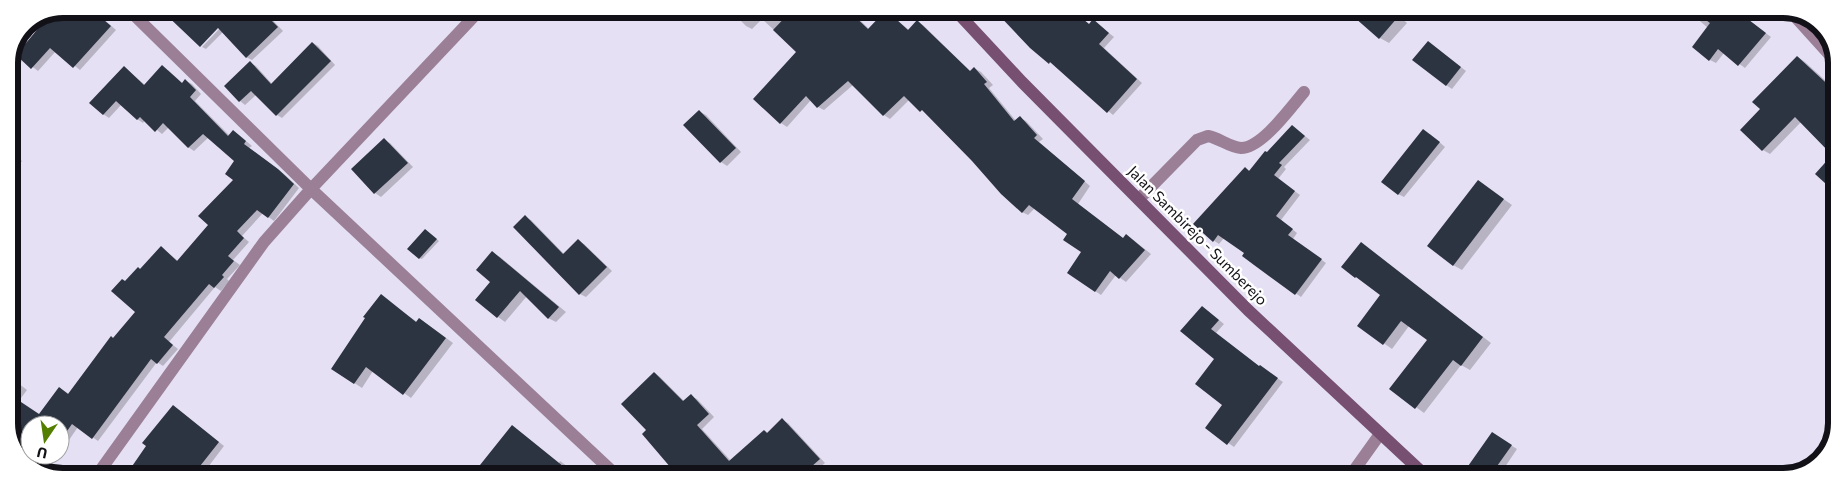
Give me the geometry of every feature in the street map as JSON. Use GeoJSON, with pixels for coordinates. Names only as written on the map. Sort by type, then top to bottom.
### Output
{"type":"FeatureCollection","features":[{"type":"Feature","properties":{"kind":"main road","name":"Jalan Sambirejo - Sumberejo"},"geometry":{"type":"LineString","coordinates":[[962,18],[1022,82],[1248,310],[1417,468]]}},
{"type":"Feature","properties":{"kind":"street"},"geometry":{"type":"LineString","coordinates":[[137,18],[310,189],[609,468]]}},
{"type":"Feature","properties":{"kind":"street"},"geometry":{"type":"LineString","coordinates":[[101,468],[264,242],[310,189],[472,18]]}},
{"type":"Feature","properties":{"kind":"street"},"geometry":{"type":"LineString","coordinates":[[1799,21],[1827,52]]}},
{"type":"Feature","properties":{"kind":"street"},"geometry":{"type":"LineString","coordinates":[[1139,199],[1197,140],[1208,136],[1236,147],[1251,146],[1278,123],[1304,92]]}},
{"type":"Feature","properties":{"kind":"street"},"geometry":{"type":"LineString","coordinates":[[1356,468],[1380,434]]}},
{"type":"Feature","properties":{"kind":"building"},"geometry":{"type":"Polygon","coordinates":[[[54,18],[102,18],[111,26],[73,68],[50,48],[31,69],[18,57],[19,52],[44,22],[54,18]]]}},
{"type":"Feature","properties":{"kind":"building"},"geometry":{"type":"Polygon","coordinates":[[[169,18],[269,18],[278,27],[246,58],[218,28],[200,47],[169,18]]]}},
{"type":"Feature","properties":{"kind":"building"},"geometry":{"type":"Polygon","coordinates":[[[784,18],[856,18],[868,29],[878,18],[895,18],[908,30],[917,20],[970,71],[974,67],[987,82],[984,84],[1014,121],[1020,116],[1037,135],[1034,138],[1085,181],[1072,199],[1123,238],[1126,234],[1145,250],[1119,279],[1110,271],[1095,292],[1067,273],[1081,252],[1063,240],[1067,234],[1029,205],[1022,213],[1001,194],[922,110],[920,112],[904,96],[883,116],[848,81],[817,108],[806,96],[780,124],[753,99],[796,52],[773,30],[784,18]]]}},
{"type":"Feature","properties":{"kind":"building"},"geometry":{"type":"Polygon","coordinates":[[[1002,18],[1082,18],[1089,24],[1093,19],[1109,33],[1099,44],[1137,79],[1107,113],[1050,62],[1049,64],[1030,48],[1002,18]]]}},
{"type":"Feature","properties":{"kind":"building"},"geometry":{"type":"Polygon","coordinates":[[[1355,18],[1397,18],[1379,39],[1355,18]]]}},
{"type":"Feature","properties":{"kind":"building"},"geometry":{"type":"Polygon","coordinates":[[[1703,18],[1746,18],[1766,33],[1738,66],[1718,49],[1709,61],[1692,47],[1710,23],[1703,18]]]}},
{"type":"Feature","properties":{"kind":"building"},"geometry":{"type":"Polygon","coordinates":[[[1428,41],[1461,67],[1446,86],[1412,60],[1428,41]]]}},
{"type":"Feature","properties":{"kind":"building"},"geometry":{"type":"Polygon","coordinates":[[[312,42],[331,61],[276,116],[251,91],[239,102],[224,86],[250,61],[271,84],[312,42]]]}},
{"type":"Feature","properties":{"kind":"building"},"geometry":{"type":"Polygon","coordinates":[[[1797,56],[1828,85],[1828,151],[1795,117],[1762,151],[1740,130],[1760,109],[1752,102],[1797,56]]]}},
{"type":"Feature","properties":{"kind":"building"},"geometry":{"type":"Polygon","coordinates":[[[162,65],[182,83],[185,79],[196,90],[190,97],[228,136],[233,130],[246,141],[244,144],[278,169],[294,184],[268,218],[257,210],[237,231],[244,238],[228,256],[234,261],[222,275],[224,277],[214,288],[209,284],[164,337],[173,345],[157,364],[151,359],[92,439],[72,424],[70,427],[70,415],[20,415],[20,435],[18,431],[18,400],[39,414],[59,387],[68,394],[111,336],[113,338],[135,312],[111,291],[122,279],[125,281],[138,267],[140,269],[161,246],[177,261],[208,225],[198,216],[233,180],[225,174],[234,161],[203,134],[188,148],[163,123],[155,132],[140,117],[137,120],[116,101],[103,115],[89,103],[124,66],[144,85],[162,65]]]}},
{"type":"Feature","properties":{"kind":"building"},"geometry":{"type":"Polygon","coordinates":[[[699,110],[736,148],[720,163],[683,125],[699,110]]]}},
{"type":"Feature","properties":{"kind":"building"},"geometry":{"type":"Polygon","coordinates":[[[1292,125],[1305,136],[1279,163],[1282,165],[1274,175],[1295,191],[1276,216],[1293,229],[1288,235],[1322,259],[1295,295],[1242,256],[1244,253],[1218,235],[1213,242],[1193,224],[1245,167],[1249,171],[1265,151],[1267,152],[1292,125]]]}},
{"type":"Feature","properties":{"kind":"building"},"geometry":{"type":"Polygon","coordinates":[[[1423,129],[1440,142],[1398,195],[1381,182],[1423,129]]]}},
{"type":"Feature","properties":{"kind":"building"},"geometry":{"type":"Polygon","coordinates":[[[384,138],[408,163],[374,194],[351,169],[384,138]]]}},
{"type":"Feature","properties":{"kind":"building"},"geometry":{"type":"Polygon","coordinates":[[[1828,159],[1828,186],[1815,174],[1828,159]]]}},
{"type":"Feature","properties":{"kind":"building"},"geometry":{"type":"Polygon","coordinates":[[[1478,180],[1504,199],[1453,266],[1427,246],[1478,180]]]}},
{"type":"Feature","properties":{"kind":"building"},"geometry":{"type":"Polygon","coordinates":[[[525,215],[563,254],[578,239],[607,267],[579,295],[513,227],[525,215]]]}},
{"type":"Feature","properties":{"kind":"building"},"geometry":{"type":"Polygon","coordinates":[[[425,229],[437,239],[419,259],[407,249],[425,229]]]}},
{"type":"Feature","properties":{"kind":"building"},"geometry":{"type":"Polygon","coordinates":[[[1361,242],[1483,337],[1461,366],[1453,360],[1415,409],[1389,389],[1427,340],[1401,321],[1383,345],[1357,326],[1380,295],[1341,267],[1361,242]]]}},
{"type":"Feature","properties":{"kind":"building"},"geometry":{"type":"Polygon","coordinates":[[[492,251],[559,307],[548,319],[520,291],[497,318],[475,300],[490,282],[476,270],[492,251]]]}},
{"type":"Feature","properties":{"kind":"building"},"geometry":{"type":"Polygon","coordinates":[[[381,294],[416,322],[419,318],[446,338],[403,395],[366,367],[354,384],[331,369],[365,318],[363,317],[381,294]]]}},
{"type":"Feature","properties":{"kind":"building"},"geometry":{"type":"Polygon","coordinates":[[[1202,306],[1219,320],[1211,329],[1259,366],[1278,378],[1227,445],[1205,428],[1222,405],[1195,384],[1214,359],[1180,331],[1202,306]]]}},
{"type":"Feature","properties":{"kind":"building"},"geometry":{"type":"Polygon","coordinates":[[[654,372],[683,401],[691,394],[709,414],[697,425],[729,461],[764,430],[767,433],[782,418],[820,459],[810,468],[671,468],[642,434],[646,430],[621,404],[654,372]]]}},
{"type":"Feature","properties":{"kind":"building"},"geometry":{"type":"Polygon","coordinates":[[[173,405],[219,442],[199,468],[131,468],[146,446],[142,443],[173,405]]]}},
{"type":"Feature","properties":{"kind":"building"},"geometry":{"type":"Polygon","coordinates":[[[512,425],[565,468],[478,468],[512,425]]]}},
{"type":"Feature","properties":{"kind":"building"},"geometry":{"type":"Polygon","coordinates":[[[1492,432],[1512,445],[1496,468],[1467,468],[1492,432]]]}}]}
